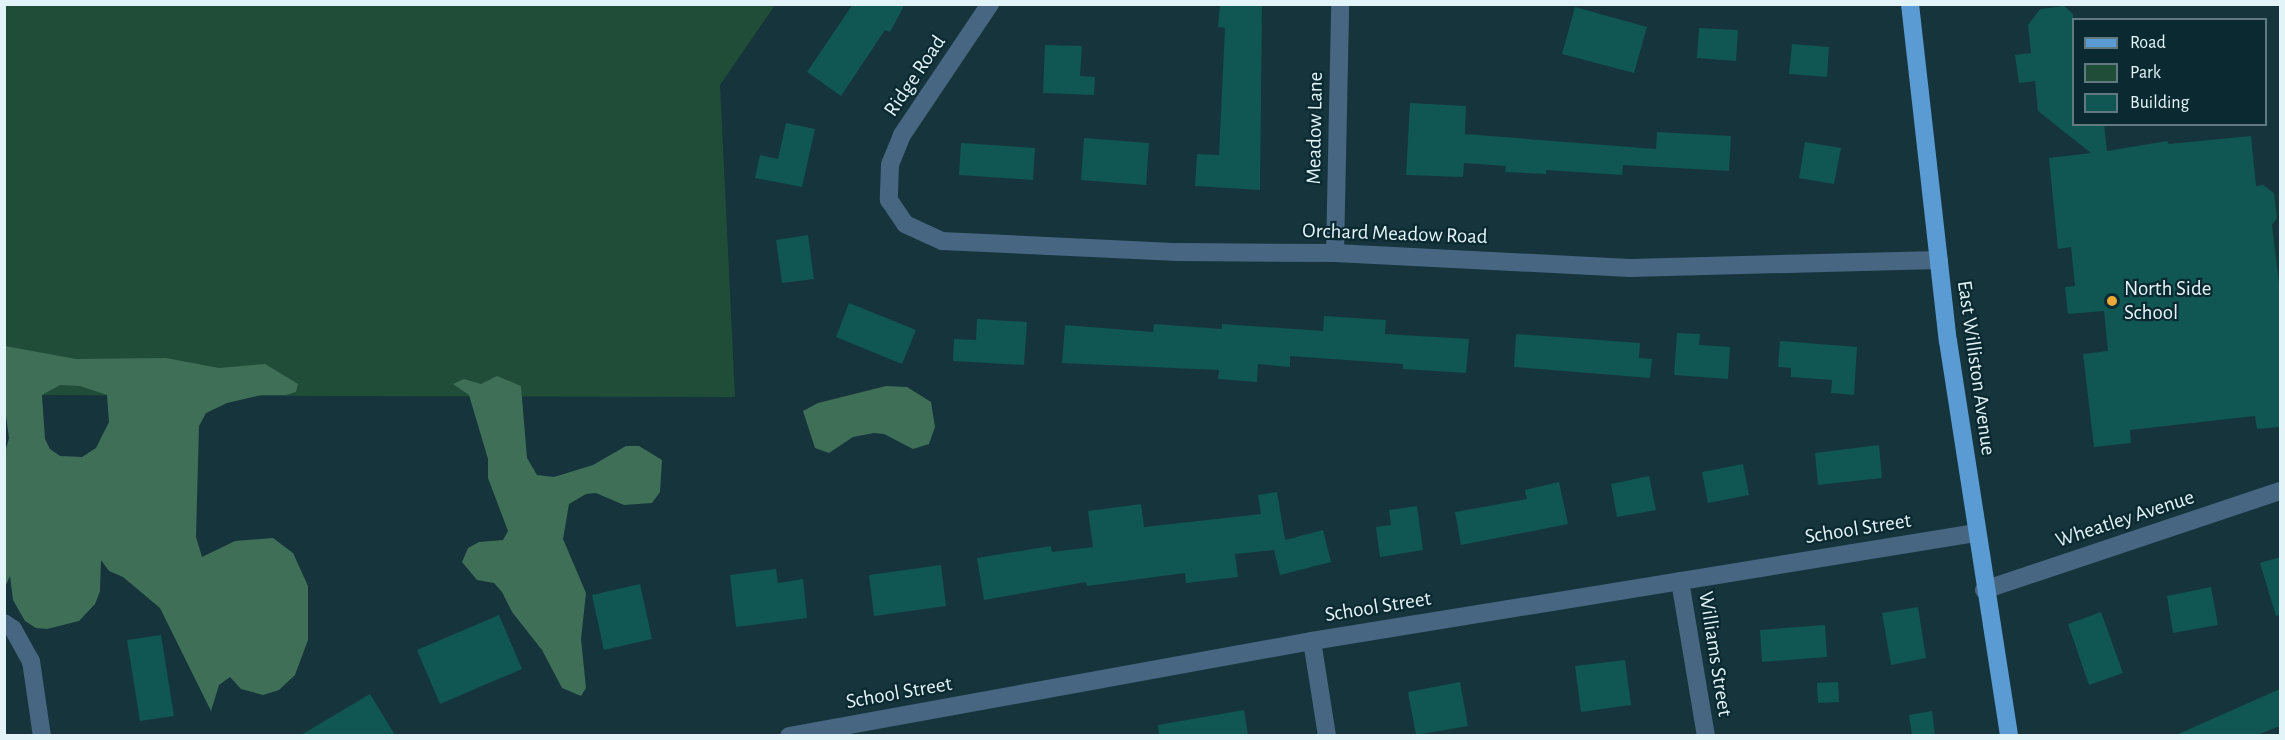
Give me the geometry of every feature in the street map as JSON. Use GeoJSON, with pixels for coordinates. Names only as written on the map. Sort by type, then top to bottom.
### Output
{"type":"FeatureCollection","features":[{"type":"Feature","properties":{"kind":"main road","name":"East Williston Avenue"},"geometry":{"type":"LineString","coordinates":[[1910,4],[1939,260],[1984,590],[2008,735]]}},
{"type":"Feature","properties":{"kind":"street","name":"Ridge Road"},"geometry":{"type":"LineString","coordinates":[[888,177],[902,135],[990,4]]}},
{"type":"Feature","properties":{"kind":"street","name":"Meadow Lane"},"geometry":{"type":"LineString","coordinates":[[1335,253],[1340,4]]}},
{"type":"Feature","properties":{"kind":"street","name":"Orchard Meadow Road"},"geometry":{"type":"LineString","coordinates":[[888,177],[889,200],[905,224],[942,241],[1178,252],[1335,253],[1630,268],[1939,260]]}},
{"type":"Feature","properties":{"kind":"street","name":"Wheatley Avenue"},"geometry":{"type":"LineString","coordinates":[[1984,590],[2280,491]]}},
{"type":"Feature","properties":{"kind":"street","name":"School Street"},"geometry":{"type":"LineString","coordinates":[[789,735],[871,728],[1312,641],[1976,533]]}},
{"type":"Feature","properties":{"kind":"street","name":"Williams Street"},"geometry":{"type":"LineString","coordinates":[[1680,581],[1706,735]]}},
{"type":"Feature","properties":{"kind":"street"},"geometry":{"type":"LineString","coordinates":[[4,623],[13,630],[31,661],[42,735]]}},
{"type":"Feature","properties":{"kind":"street"},"geometry":{"type":"LineString","coordinates":[[1312,641],[1327,735]]}},
{"type":"Feature","properties":{"kind":"green space"},"geometry":{"type":"Polygon","coordinates":[[[4,5],[775,5],[720,85],[735,397],[5,395],[4,5]]]}},
{"type":"Feature","properties":{"kind":"green space"},"geometry":{"type":"Polygon","coordinates":[[[5,346],[76,359],[166,358],[219,368],[265,364],[298,384],[296,392],[286,395],[261,395],[227,403],[206,413],[199,426],[196,537],[202,557],[235,541],[273,538],[293,553],[308,586],[308,640],[295,675],[279,690],[263,695],[241,689],[230,677],[219,685],[211,711],[160,608],[123,577],[109,571],[101,560],[100,591],[95,604],[79,621],[47,629],[36,628],[25,621],[13,600],[10,576],[5,587],[4,456],[9,438],[5,409],[5,346]],[[60,385],[42,395],[45,439],[50,449],[60,456],[82,457],[96,448],[109,422],[107,395],[80,386],[60,385]]]}},
{"type":"Feature","properties":{"kind":"green space"},"geometry":{"type":"Polygon","coordinates":[[[497,376],[521,386],[527,458],[537,475],[554,477],[593,465],[626,446],[639,446],[662,460],[660,492],[652,503],[624,505],[596,493],[586,494],[569,504],[563,539],[586,593],[581,639],[586,688],[581,696],[562,688],[542,650],[512,612],[502,592],[494,583],[477,580],[462,562],[468,548],[479,542],[503,540],[508,531],[488,478],[488,459],[469,395],[453,384],[464,379],[481,384],[497,376]]]}},
{"type":"Feature","properties":{"kind":"green space"},"geometry":{"type":"Polygon","coordinates":[[[886,386],[907,387],[931,402],[935,427],[929,444],[913,449],[884,434],[874,433],[853,437],[829,453],[815,448],[803,411],[818,403],[886,386]]]}},
{"type":"Feature","properties":{"kind":"building"},"geometry":{"type":"Polygon","coordinates":[[[853,4],[905,4],[890,32],[885,30],[841,96],[807,72],[853,4]]]}},
{"type":"Feature","properties":{"kind":"building"},"geometry":{"type":"Polygon","coordinates":[[[1220,4],[1262,4],[1260,190],[1195,186],[1197,154],[1219,155],[1225,28],[1218,27],[1220,4]]]}},
{"type":"Feature","properties":{"kind":"building"},"geometry":{"type":"Polygon","coordinates":[[[2064,6],[2073,14],[2072,126],[2104,126],[2107,151],[2167,141],[2169,144],[2251,136],[2256,186],[2263,185],[2274,193],[2277,218],[2272,225],[2280,291],[2280,427],[2257,429],[2255,416],[2130,430],[2131,443],[2094,447],[2083,354],[2108,351],[2104,311],[2068,314],[2065,287],[2075,286],[2071,247],[2058,249],[2049,158],[2091,153],[2038,111],[2035,81],[2019,83],[2015,55],[2031,53],[2028,25],[2040,9],[2064,6]]]}},
{"type":"Feature","properties":{"kind":"building"},"geometry":{"type":"Polygon","coordinates":[[[1575,7],[1647,27],[1634,73],[1562,54],[1575,7]]]}},
{"type":"Feature","properties":{"kind":"building"},"geometry":{"type":"Polygon","coordinates":[[[1699,28],[1738,30],[1736,61],[1697,58],[1699,28]]]}},
{"type":"Feature","properties":{"kind":"building"},"geometry":{"type":"Polygon","coordinates":[[[1792,44],[1829,47],[1827,77],[1789,74],[1792,44]]]}},
{"type":"Feature","properties":{"kind":"building"},"geometry":{"type":"Polygon","coordinates":[[[1045,45],[1082,46],[1080,76],[1095,77],[1094,95],[1043,93],[1045,45]]]}},
{"type":"Feature","properties":{"kind":"building"},"geometry":{"type":"Polygon","coordinates":[[[1410,103],[1466,106],[1465,134],[1656,149],[1657,132],[1731,136],[1729,171],[1623,165],[1622,175],[1546,170],[1546,174],[1505,172],[1506,166],[1464,163],[1463,177],[1406,175],[1410,103]]]}},
{"type":"Feature","properties":{"kind":"building"},"geometry":{"type":"Polygon","coordinates":[[[786,123],[815,129],[802,187],[755,178],[760,155],[778,159],[786,123]]]}},
{"type":"Feature","properties":{"kind":"building"},"geometry":{"type":"Polygon","coordinates":[[[1084,138],[1149,143],[1146,185],[1081,180],[1084,138]]]}},
{"type":"Feature","properties":{"kind":"building"},"geometry":{"type":"Polygon","coordinates":[[[1805,142],[1841,148],[1834,184],[1799,178],[1805,142]]]}},
{"type":"Feature","properties":{"kind":"building"},"geometry":{"type":"Polygon","coordinates":[[[961,143],[1035,148],[1033,180],[959,175],[961,143]]]}},
{"type":"Feature","properties":{"kind":"building"},"geometry":{"type":"Polygon","coordinates":[[[808,235],[814,279],[782,283],[776,240],[808,235]]]}},
{"type":"Feature","properties":{"kind":"building"},"geometry":{"type":"Polygon","coordinates":[[[849,303],[916,330],[902,364],[836,337],[849,303]]]}},
{"type":"Feature","properties":{"kind":"building"},"geometry":{"type":"Polygon","coordinates":[[[1324,316],[1386,320],[1385,334],[1469,339],[1466,373],[1403,369],[1403,364],[1290,356],[1290,367],[1258,364],[1257,382],[1218,379],[1219,370],[1062,363],[1065,325],[1153,332],[1154,324],[1222,329],[1222,324],[1323,331],[1324,316]]]}},
{"type":"Feature","properties":{"kind":"building"},"geometry":{"type":"Polygon","coordinates":[[[977,319],[1027,322],[1024,365],[953,361],[954,339],[976,340],[977,319]]]}},
{"type":"Feature","properties":{"kind":"building"},"geometry":{"type":"Polygon","coordinates":[[[1677,333],[1700,334],[1699,345],[1730,347],[1728,379],[1674,375],[1677,333]]]}},
{"type":"Feature","properties":{"kind":"building"},"geometry":{"type":"Polygon","coordinates":[[[1516,334],[1640,343],[1639,358],[1652,359],[1650,378],[1514,367],[1516,334]]]}},
{"type":"Feature","properties":{"kind":"building"},"geometry":{"type":"Polygon","coordinates":[[[1780,341],[1857,347],[1854,395],[1831,393],[1832,380],[1791,377],[1791,368],[1778,367],[1780,341]]]}},
{"type":"Feature","properties":{"kind":"building"},"geometry":{"type":"Polygon","coordinates":[[[1879,445],[1882,478],[1818,485],[1815,453],[1879,445]]]}},
{"type":"Feature","properties":{"kind":"building"},"geometry":{"type":"Polygon","coordinates":[[[1743,464],[1749,495],[1708,503],[1702,472],[1743,464]]]}},
{"type":"Feature","properties":{"kind":"building"},"geometry":{"type":"Polygon","coordinates":[[[1649,476],[1656,510],[1617,517],[1611,484],[1649,476]]]}},
{"type":"Feature","properties":{"kind":"building"},"geometry":{"type":"Polygon","coordinates":[[[1559,482],[1568,524],[1461,545],[1455,512],[1527,499],[1525,490],[1559,482]]]}},
{"type":"Feature","properties":{"kind":"building"},"geometry":{"type":"Polygon","coordinates":[[[1277,492],[1285,540],[1323,530],[1331,562],[1280,575],[1274,550],[1235,554],[1238,577],[1186,583],[1185,573],[1087,586],[1086,582],[984,600],[977,558],[1051,546],[1052,552],[1093,547],[1088,511],[1141,504],[1144,527],[1261,514],[1258,495],[1277,492]]]}},
{"type":"Feature","properties":{"kind":"building"},"geometry":{"type":"Polygon","coordinates":[[[1417,506],[1423,550],[1380,557],[1376,527],[1391,525],[1389,510],[1417,506]]]}},
{"type":"Feature","properties":{"kind":"building"},"geometry":{"type":"Polygon","coordinates":[[[2280,557],[2280,615],[2276,616],[2260,563],[2280,557]]]}},
{"type":"Feature","properties":{"kind":"building"},"geometry":{"type":"Polygon","coordinates":[[[941,565],[946,606],[874,616],[869,575],[941,565]]]}},
{"type":"Feature","properties":{"kind":"building"},"geometry":{"type":"Polygon","coordinates":[[[776,569],[778,583],[803,579],[807,618],[736,627],[730,575],[776,569]]]}},
{"type":"Feature","properties":{"kind":"building"},"geometry":{"type":"Polygon","coordinates":[[[640,584],[652,639],[604,650],[592,595],[640,584]]]}},
{"type":"Feature","properties":{"kind":"building"},"geometry":{"type":"Polygon","coordinates":[[[2211,587],[2218,625],[2173,633],[2167,596],[2211,587]]]}},
{"type":"Feature","properties":{"kind":"building"},"geometry":{"type":"Polygon","coordinates":[[[1918,607],[1926,658],[1891,665],[1882,613],[1918,607]]]}},
{"type":"Feature","properties":{"kind":"building"},"geometry":{"type":"Polygon","coordinates":[[[2101,612],[2123,673],[2089,685],[2068,624],[2101,612]]]}},
{"type":"Feature","properties":{"kind":"building"},"geometry":{"type":"Polygon","coordinates":[[[499,615],[522,669],[440,704],[417,650],[499,615]]]}},
{"type":"Feature","properties":{"kind":"building"},"geometry":{"type":"Polygon","coordinates":[[[1825,625],[1827,657],[1762,662],[1760,630],[1825,625]]]}},
{"type":"Feature","properties":{"kind":"building"},"geometry":{"type":"Polygon","coordinates":[[[161,635],[174,716],[140,721],[127,640],[161,635]]]}},
{"type":"Feature","properties":{"kind":"building"},"geometry":{"type":"Polygon","coordinates":[[[1625,660],[1631,705],[1581,712],[1575,666],[1625,660]]]}},
{"type":"Feature","properties":{"kind":"building"},"geometry":{"type":"Polygon","coordinates":[[[1460,682],[1468,726],[1416,735],[1408,692],[1460,682]]]}},
{"type":"Feature","properties":{"kind":"building"},"geometry":{"type":"Polygon","coordinates":[[[1838,682],[1839,702],[1818,703],[1817,683],[1838,682]]]}},
{"type":"Feature","properties":{"kind":"building"},"geometry":{"type":"Polygon","coordinates":[[[2280,689],[2280,726],[2257,735],[2176,735],[2280,689]]]}},
{"type":"Feature","properties":{"kind":"building"},"geometry":{"type":"Polygon","coordinates":[[[370,694],[395,735],[301,735],[370,694]]]}},
{"type":"Feature","properties":{"kind":"building"},"geometry":{"type":"Polygon","coordinates":[[[1244,710],[1248,735],[1159,735],[1158,725],[1244,710]]]}},
{"type":"Feature","properties":{"kind":"building"},"geometry":{"type":"Polygon","coordinates":[[[1932,711],[1935,735],[1912,735],[1909,715],[1932,711]]]}},
{"type":"Feature","properties":{"kind":"place","name":"North Side School"},"geometry":{"type":"Point","coordinates":[2112,301]}}]}
